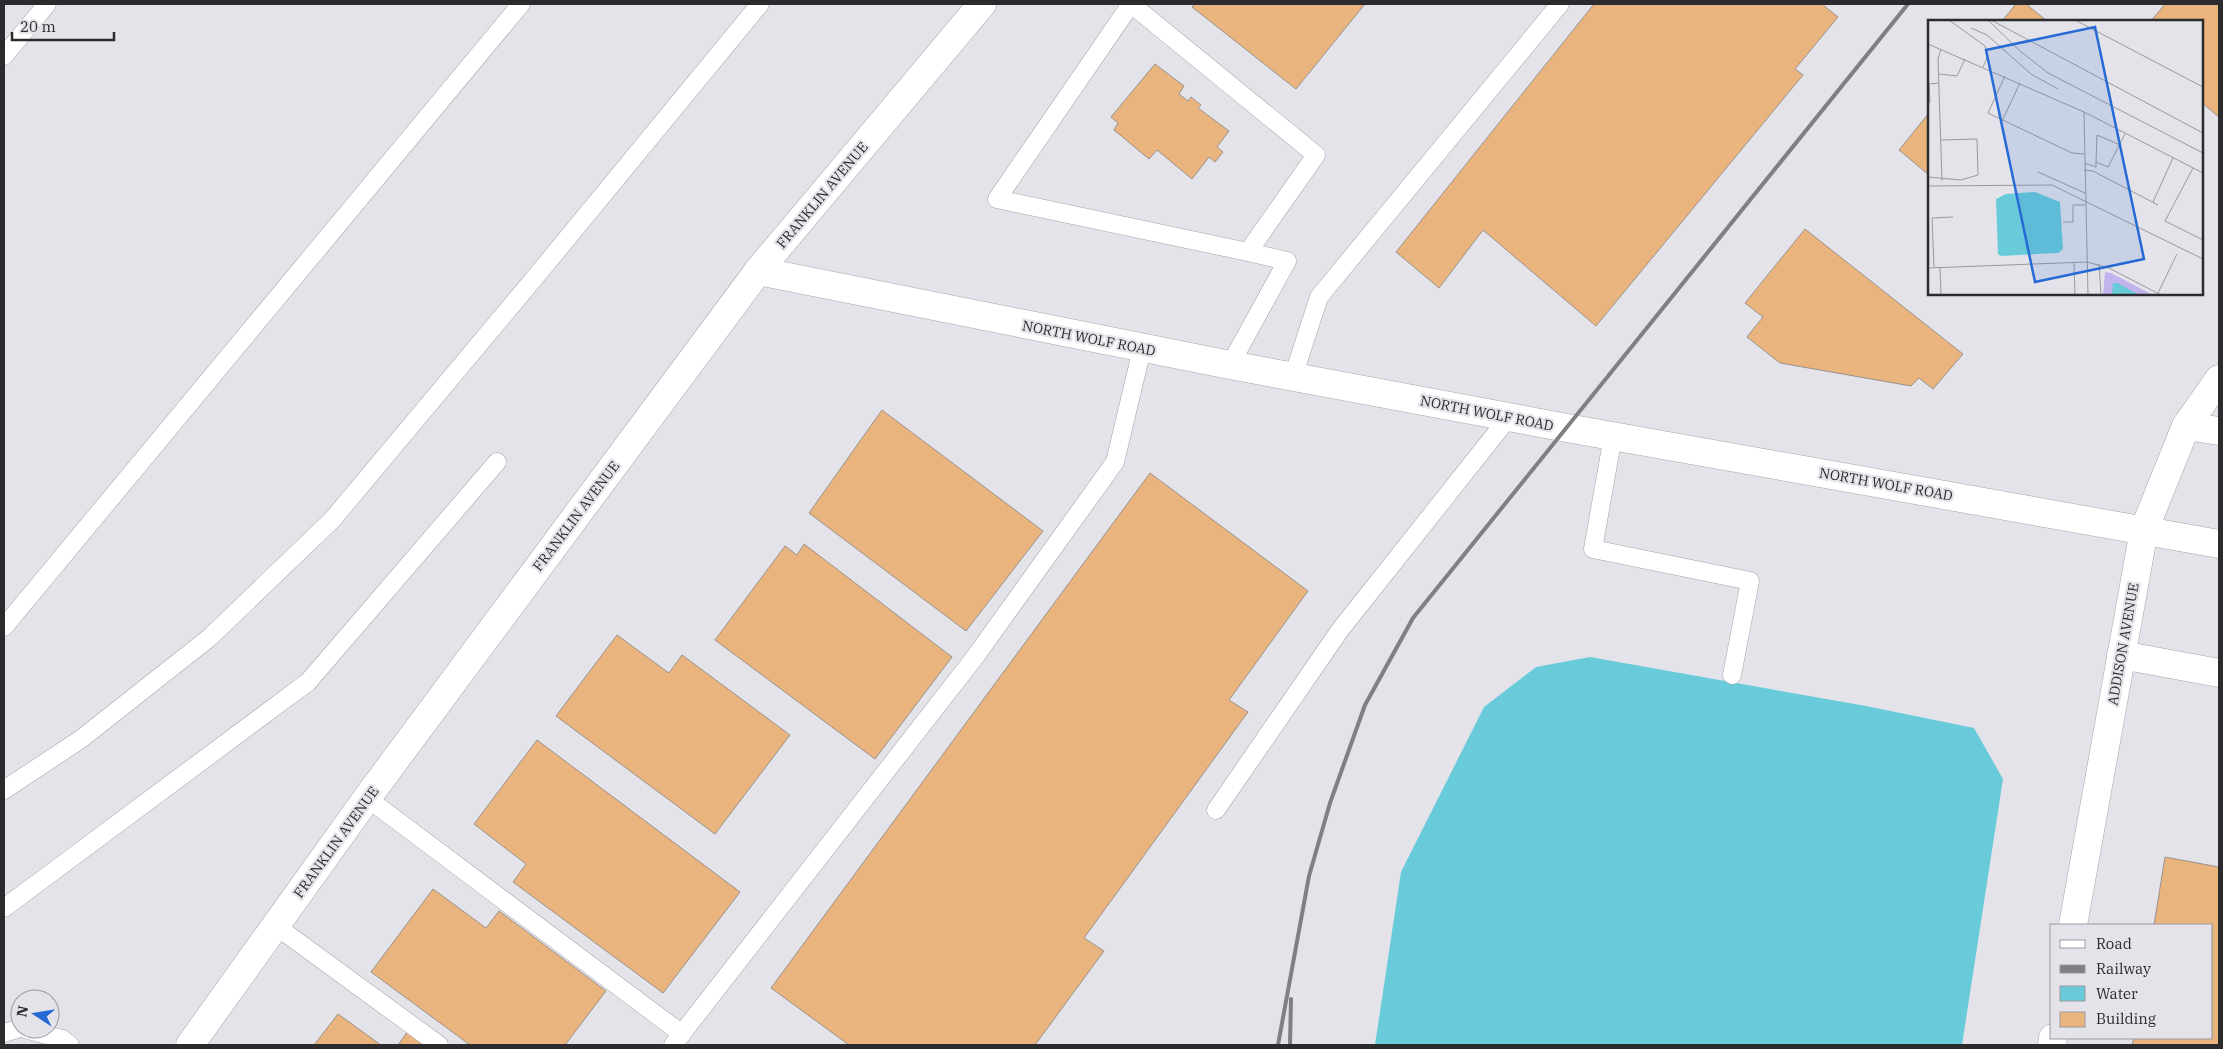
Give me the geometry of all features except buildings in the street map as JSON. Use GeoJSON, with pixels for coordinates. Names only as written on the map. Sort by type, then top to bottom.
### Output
{"type":"FeatureCollection","features":[{"type":"Feature","properties":{"kind":"main road","name":"FRANKLIN AVENUE"},"geometry":{"type":"LineString","coordinates":[[190,1045],[367,798],[758,271],[982,4]]}},
{"type":"Feature","properties":{"kind":"main road","name":"NORTH WOLF ROAD"},"geometry":{"type":"LineString","coordinates":[[758,271],[1142,349],[1613,436],[2219,544]]}},
{"type":"Feature","properties":{"kind":"main road","name":"ADDISON AVENUE"},"geometry":{"type":"LineString","coordinates":[[2073,924],[2144,530],[2186,426],[2219,378]]}},
{"type":"Feature","properties":{"kind":"main road"},"geometry":{"type":"LineString","coordinates":[[2186,426],[2219,431]]}},
{"type":"Feature","properties":{"kind":"main road"},"geometry":{"type":"LineString","coordinates":[[2121,655],[2219,673]]}},
{"type":"Feature","properties":{"kind":"lane"},"geometry":{"type":"LineString","coordinates":[[4,56],[48,4]]}},
{"type":"Feature","properties":{"kind":"lane"},"geometry":{"type":"LineString","coordinates":[[4,627],[521,4]]}},
{"type":"Feature","properties":{"kind":"lane"},"geometry":{"type":"LineString","coordinates":[[4,790],[81,739],[209,638],[332,520],[760,4]]}},
{"type":"Feature","properties":{"kind":"lane"},"geometry":{"type":"LineString","coordinates":[[1230,365],[1287,261],[997,198],[1131,4],[1316,155],[1248,252]]}},
{"type":"Feature","properties":{"kind":"lane"},"geometry":{"type":"LineString","coordinates":[[1293,377],[1319,297],[1560,4]]}},
{"type":"Feature","properties":{"kind":"lane"},"geometry":{"type":"LineString","coordinates":[[367,798],[677,1040],[975,657],[1115,462],[1142,349]]}},
{"type":"Feature","properties":{"kind":"lane"},"geometry":{"type":"LineString","coordinates":[[1216,810],[1340,630],[1509,417]]}},
{"type":"Feature","properties":{"kind":"lane"},"geometry":{"type":"LineString","coordinates":[[1613,436],[1593,549],[1750,581],[1732,675]]}},
{"type":"Feature","properties":{"kind":"lane"},"geometry":{"type":"LineString","coordinates":[[4,908],[308,682],[496,462]]}},
{"type":"Feature","properties":{"kind":"lane"},"geometry":{"type":"LineString","coordinates":[[276,926],[439,1045]]}},
{"type":"Feature","properties":{"kind":"water"},"geometry":{"type":"Polygon","coordinates":[[[1590,657],[1866,706],[1974,728],[2003,779],[1962,1045],[1375,1045],[1401,872],[1484,707],[1536,667],[1590,657]]]}},
{"type":"Feature","properties":{"kind":"railway"},"geometry":{"type":"LineString","coordinates":[[1278,1045],[1309,876],[1330,803],[1365,705],[1413,618],[1908,4]]}},
{"type":"Feature","properties":{"kind":"railway"},"geometry":{"type":"LineString","coordinates":[[1290,1045],[1291,999]]}}]}
